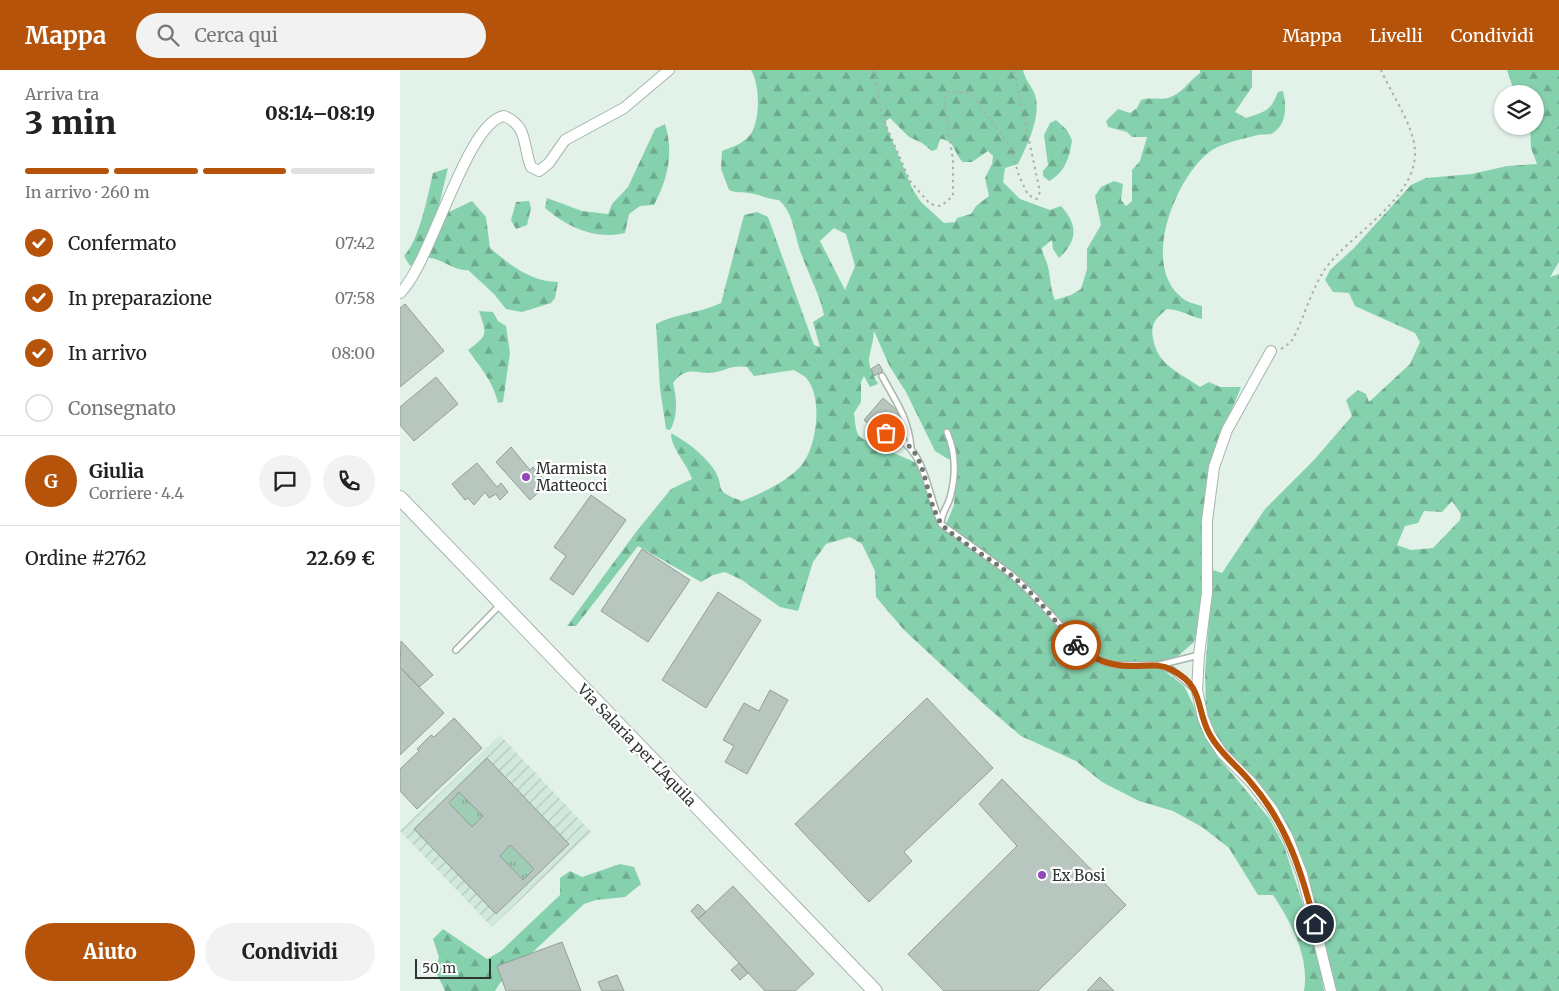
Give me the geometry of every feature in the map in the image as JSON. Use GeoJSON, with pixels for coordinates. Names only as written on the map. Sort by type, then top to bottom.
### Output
{"type":"FeatureCollection","features":[{"type":"Feature","properties":{"kind":"main road","name":"Via Salaria per L'Aquila"},"geometry":{"type":"LineString","coordinates":[[400,498],[875,991]]}},
{"type":"Feature","properties":{"kind":"street"},"geometry":{"type":"LineString","coordinates":[[400,293],[418,269],[446,200],[476,144],[493,121],[504,116],[517,124],[525,139],[531,167],[539,171],[549,163],[565,140],[624,108],[669,70]]}},
{"type":"Feature","properties":{"kind":"street"},"geometry":{"type":"LineString","coordinates":[[1271,351],[1227,430],[1214,467],[1207,521],[1207,593],[1199,655],[1197,690],[1202,718],[1210,735],[1222,753],[1252,783],[1272,809],[1288,838],[1302,874],[1330,991]]}},
{"type":"Feature","properties":{"kind":"lane"},"geometry":{"type":"LineString","coordinates":[[882,376],[904,412],[909,426],[912,447],[926,477],[933,506],[941,524],[1012,575],[1032,594],[1086,654],[1115,665],[1159,665],[1199,655]]}},
{"type":"Feature","properties":{"kind":"lane"},"geometry":{"type":"LineString","coordinates":[[941,524],[941,515],[950,500],[955,468],[952,445],[947,432]]}},
{"type":"Feature","properties":{"kind":"lane"},"geometry":{"type":"LineString","coordinates":[[886,433],[897,436],[912,447]]}},
{"type":"Feature","properties":{"kind":"lane"},"geometry":{"type":"LineString","coordinates":[[456,650],[502,603]]}},
{"type":"Feature","properties":{"kind":"lane"},"geometry":{"type":"LineString","coordinates":[[1159,665],[1172,670],[1197,690]]}},
{"type":"Feature","properties":{"kind":"path"},"geometry":{"type":"LineString","coordinates":[[874,70],[882,116],[910,181],[930,204],[941,206],[952,196],[953,160],[944,99],[948,92],[955,91],[968,92],[973,96],[1011,149],[1019,176],[1028,195],[1037,198],[1040,192],[1014,70]]}},
{"type":"Feature","properties":{"kind":"path"},"geometry":{"type":"LineString","coordinates":[[1271,351],[1283,348],[1291,342],[1326,268],[1389,204],[1412,173],[1415,162],[1413,136],[1381,70]]}},
{"type":"Feature","properties":{"kind":"shaded area"},"geometry":{"type":"Polygon","coordinates":[[[500,735],[591,832],[492,927],[400,831],[500,735]]]}},
{"type":"Feature","properties":{"kind":"green space"},"geometry":{"type":"Polygon","coordinates":[[[751,70],[1023,70],[1035,95],[1037,112],[1029,140],[1018,164],[1005,168],[1003,182],[1020,199],[1050,210],[1061,206],[1071,220],[1074,232],[1072,239],[1070,245],[1059,258],[1053,249],[1052,240],[1042,248],[1055,300],[1071,295],[1081,289],[1087,269],[1087,249],[1101,225],[1095,196],[1101,187],[1114,181],[1123,184],[1121,200],[1126,206],[1132,201],[1132,170],[1140,161],[1147,137],[1132,137],[1127,132],[1108,127],[1106,121],[1118,109],[1130,113],[1137,108],[1141,100],[1165,99],[1173,96],[1200,73],[1200,70],[1252,70],[1252,87],[1235,112],[1246,118],[1266,110],[1273,103],[1278,92],[1283,91],[1285,114],[1278,129],[1272,134],[1258,135],[1225,144],[1208,153],[1184,182],[1174,202],[1167,223],[1163,244],[1164,264],[1169,282],[1183,299],[1202,306],[1202,319],[1167,309],[1157,318],[1153,325],[1152,333],[1155,347],[1159,355],[1170,367],[1200,387],[1209,382],[1220,387],[1241,387],[1209,465],[1201,533],[1204,603],[1194,642],[1178,656],[1158,666],[1184,686],[1193,704],[1202,731],[1219,758],[1269,818],[1284,846],[1302,901],[1321,972],[1324,991],[1304,991],[1305,979],[1302,953],[1286,917],[1273,895],[1258,895],[1229,848],[1202,827],[1173,811],[1139,801],[1102,782],[1076,761],[1021,736],[904,630],[876,597],[875,571],[862,544],[850,537],[826,544],[813,562],[798,611],[780,607],[742,580],[725,572],[713,575],[701,582],[638,546],[576,626],[567,626],[636,532],[671,489],[692,479],[676,450],[671,433],[704,457],[717,475],[722,491],[742,501],[765,491],[789,477],[807,458],[811,447],[816,422],[815,398],[812,387],[807,379],[794,370],[754,376],[747,367],[731,368],[710,373],[684,373],[673,383],[676,413],[670,430],[666,429],[660,388],[656,324],[672,317],[721,303],[744,215],[757,212],[768,217],[814,345],[820,347],[813,322],[824,315],[788,212],[779,200],[729,190],[721,169],[722,151],[746,139],[755,126],[758,101],[754,76],[751,70]],[[890,118],[886,121],[887,128],[913,190],[921,202],[944,223],[955,222],[957,218],[971,214],[976,206],[989,196],[985,178],[992,164],[993,156],[988,151],[972,162],[963,162],[949,142],[940,139],[937,149],[932,151],[922,143],[909,137],[890,118]],[[834,228],[820,241],[845,290],[855,266],[846,234],[834,228]],[[874,331],[869,362],[878,384],[870,387],[864,376],[861,382],[861,402],[854,413],[857,431],[862,438],[916,463],[940,528],[947,522],[954,505],[956,461],[948,459],[935,451],[906,392],[890,367],[874,331]]]}},
{"type":"Feature","properties":{"kind":"green space"},"geometry":{"type":"Polygon","coordinates":[[[1507,70],[1559,70],[1559,262],[1550,277],[1559,274],[1559,991],[1333,991],[1283,825],[1215,736],[1206,712],[1205,672],[1213,570],[1222,573],[1265,509],[1314,460],[1352,416],[1346,400],[1358,390],[1366,394],[1369,402],[1410,364],[1420,342],[1415,333],[1355,306],[1349,293],[1333,292],[1325,280],[1330,270],[1354,248],[1411,185],[1426,178],[1472,174],[1507,166],[1537,164],[1531,148],[1530,135],[1544,135],[1544,85],[1512,85],[1507,70]],[[1452,501],[1442,512],[1424,511],[1418,523],[1405,526],[1397,545],[1411,550],[1433,548],[1460,520],[1461,514],[1452,501]]]}},
{"type":"Feature","properties":{"kind":"green space"},"geometry":{"type":"Polygon","coordinates":[[[1056,120],[1067,130],[1072,140],[1066,164],[1049,181],[1043,176],[1043,171],[1048,165],[1044,135],[1050,123],[1056,120]]]}},
{"type":"Feature","properties":{"kind":"green space"},"geometry":{"type":"Polygon","coordinates":[[[665,124],[668,135],[669,155],[663,185],[654,205],[640,206],[629,214],[625,233],[603,235],[582,230],[563,221],[545,208],[547,198],[582,211],[608,214],[612,204],[628,187],[655,129],[665,124]]]}},
{"type":"Feature","properties":{"kind":"green space"},"geometry":{"type":"Polygon","coordinates":[[[448,168],[438,209],[449,212],[472,201],[486,217],[490,248],[513,266],[530,276],[558,282],[555,298],[551,303],[522,312],[506,309],[494,294],[468,270],[457,269],[442,261],[431,258],[425,258],[410,266],[404,256],[414,240],[418,229],[426,205],[433,173],[448,168]]]}},
{"type":"Feature","properties":{"kind":"green space"},"geometry":{"type":"Polygon","coordinates":[[[529,201],[531,208],[527,225],[516,229],[511,220],[516,202],[529,201]]]}},
{"type":"Feature","properties":{"kind":"green space"},"geometry":{"type":"Polygon","coordinates":[[[479,311],[493,312],[498,321],[506,326],[510,353],[503,402],[498,403],[489,381],[468,350],[484,334],[479,311]]]}},
{"type":"Feature","properties":{"kind":"green space"},"geometry":{"type":"Polygon","coordinates":[[[459,792],[483,816],[472,827],[449,803],[459,792]]]}},
{"type":"Feature","properties":{"kind":"green space"},"geometry":{"type":"Polygon","coordinates":[[[510,845],[534,869],[523,880],[500,856],[510,845]]]}},
{"type":"Feature","properties":{"kind":"green space"},"geometry":{"type":"Polygon","coordinates":[[[620,864],[634,867],[641,884],[625,897],[596,900],[584,904],[500,983],[495,991],[445,991],[435,970],[439,957],[433,939],[443,929],[487,959],[501,951],[560,895],[560,878],[570,871],[582,877],[620,864]]]}},
{"type":"Feature","properties":{"kind":"building"},"geometry":{"type":"Polygon","coordinates":[[[405,304],[444,351],[400,387],[400,308],[405,304]]]}},
{"type":"Feature","properties":{"kind":"building"},"geometry":{"type":"Polygon","coordinates":[[[879,364],[883,371],[874,376],[871,369],[879,364]]]}},
{"type":"Feature","properties":{"kind":"building"},"geometry":{"type":"Polygon","coordinates":[[[436,377],[458,404],[414,441],[400,425],[400,407],[436,377]]]}},
{"type":"Feature","properties":{"kind":"building"},"geometry":{"type":"Polygon","coordinates":[[[883,398],[900,413],[882,435],[864,420],[883,398]]]}},
{"type":"Feature","properties":{"kind":"building","name":"Marmista Matteocci"},"geometry":{"type":"Polygon","coordinates":[[[511,447],[530,470],[533,467],[548,484],[530,500],[496,462],[511,447]]]}},
{"type":"Feature","properties":{"kind":"building"},"geometry":{"type":"Polygon","coordinates":[[[477,463],[497,487],[501,483],[508,492],[500,500],[496,494],[489,498],[485,492],[474,505],[468,498],[465,500],[452,484],[477,463]]]}},
{"type":"Feature","properties":{"kind":"building"},"geometry":{"type":"Polygon","coordinates":[[[591,495],[626,520],[573,595],[550,579],[566,556],[554,547],[591,495]]]}},
{"type":"Feature","properties":{"kind":"building"},"geometry":{"type":"Polygon","coordinates":[[[642,549],[690,580],[648,642],[601,611],[642,549]]]}},
{"type":"Feature","properties":{"kind":"building"},"geometry":{"type":"Polygon","coordinates":[[[718,592],[761,620],[706,708],[662,680],[718,592]]]}},
{"type":"Feature","properties":{"kind":"building"},"geometry":{"type":"Polygon","coordinates":[[[401,641],[433,675],[419,687],[400,667],[401,641]]]}},
{"type":"Feature","properties":{"kind":"building"},"geometry":{"type":"Polygon","coordinates":[[[400,667],[444,713],[400,755],[400,667]]]}},
{"type":"Feature","properties":{"kind":"building"},"geometry":{"type":"Polygon","coordinates":[[[770,690],[788,700],[747,774],[725,762],[734,746],[723,740],[744,703],[759,711],[770,690]]]}},
{"type":"Feature","properties":{"kind":"building"},"geometry":{"type":"Polygon","coordinates":[[[927,698],[993,768],[904,852],[912,861],[869,902],[795,824],[927,698]]]}},
{"type":"Feature","properties":{"kind":"building"},"geometry":{"type":"Polygon","coordinates":[[[454,718],[482,748],[417,809],[400,791],[400,769],[419,751],[417,749],[431,735],[434,737],[454,718]]]}},
{"type":"Feature","properties":{"kind":"building"},"geometry":{"type":"Polygon","coordinates":[[[487,758],[569,844],[496,914],[414,829],[487,758]],[[459,792],[449,803],[472,827],[483,816],[459,792]],[[510,845],[500,856],[523,880],[534,869],[510,845]]]}},
{"type":"Feature","properties":{"kind":"building","name":"Ex Bosi"},"geometry":{"type":"Polygon","coordinates":[[[1002,779],[1126,905],[1038,991],[944,991],[908,954],[1017,846],[979,804],[1002,779]]]}},
{"type":"Feature","properties":{"kind":"building"},"geometry":{"type":"Polygon","coordinates":[[[733,886],[814,974],[795,991],[765,991],[698,919],[733,886]]]}},
{"type":"Feature","properties":{"kind":"building"},"geometry":{"type":"Polygon","coordinates":[[[698,904],[706,912],[698,919],[691,911],[698,904]]]}},
{"type":"Feature","properties":{"kind":"building"},"geometry":{"type":"Polygon","coordinates":[[[562,942],[581,991],[506,991],[497,966],[562,942]]]}},
{"type":"Feature","properties":{"kind":"building"},"geometry":{"type":"Polygon","coordinates":[[[739,963],[748,973],[740,980],[731,970],[739,963]]]}},
{"type":"Feature","properties":{"kind":"building"},"geometry":{"type":"Polygon","coordinates":[[[617,975],[624,991],[602,991],[598,982],[617,975]]]}},
{"type":"Feature","properties":{"kind":"building"},"geometry":{"type":"Polygon","coordinates":[[[1100,977],[1114,991],[1087,991],[1100,977]]]}},
{"type":"Feature","properties":{"kind":"way so far"},"geometry":{"type":"LineString","coordinates":[[886,433],[897,436],[912,447],[926,477],[933,506],[941,524],[1012,575],[1032,594],[1076,645]]}},
{"type":"Feature","properties":{"kind":"place","name":"Marmista Matteocci"},"geometry":{"type":"Point","coordinates":[526,477]}},
{"type":"Feature","properties":{"kind":"place","name":"Ex Bosi"},"geometry":{"type":"Point","coordinates":[1042,875]}},
{"type":"Feature","properties":{"kind":"route"},"geometry":{"type":"LineString","coordinates":[[1076,645],[1086,654],[1115,665],[1159,665],[1185,678],[1197,690],[1202,718],[1210,735],[1222,753],[1252,783],[1272,809],[1288,838],[1302,874],[1315,924]]}}]}
